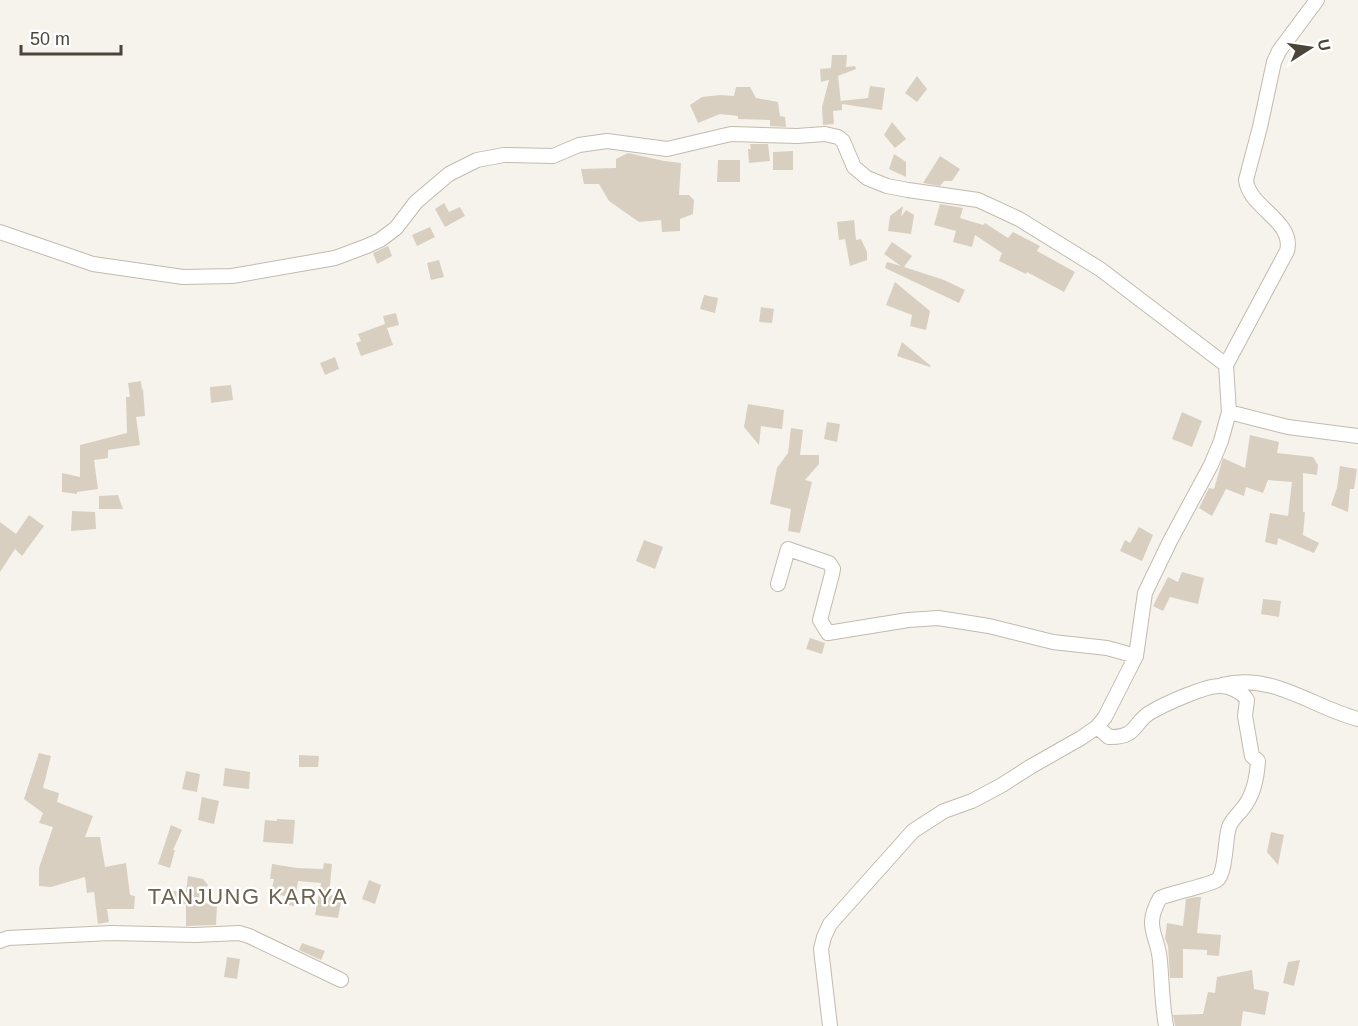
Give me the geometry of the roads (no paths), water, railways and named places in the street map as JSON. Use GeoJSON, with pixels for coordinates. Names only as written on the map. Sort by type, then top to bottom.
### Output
{"type":"FeatureCollection","features":[{"type":"Feature","properties":{"kind":"street"},"geometry":{"type":"LineString","coordinates":[[830,1026],[821,949],[830,924],[914,831],[944,811],[987,794],[1097,727],[1112,706],[1136,656],[1145,593],[1164,551],[1212,465],[1221,441],[1229,412],[1226,365],[1287,251],[1289,243],[1286,233],[1247,188],[1246,180],[1274,63],[1279,51],[1317,0]]}},
{"type":"Feature","properties":{"kind":"street"},"geometry":{"type":"LineString","coordinates":[[0,232],[93,264],[183,277],[249,274],[335,258],[380,240],[401,224],[422,196],[453,172],[477,160],[504,155],[553,156],[579,145],[607,141],[667,148],[731,134],[797,136],[825,134],[838,136],[843,141],[854,167],[867,178],[887,186],[978,200],[1018,219],[1100,269],[1226,365]]}},
{"type":"Feature","properties":{"kind":"street"},"geometry":{"type":"LineString","coordinates":[[1229,412],[1288,427],[1358,436]]}},
{"type":"Feature","properties":{"kind":"street"},"geometry":{"type":"LineString","coordinates":[[778,584],[788,549],[830,563],[833,569],[820,620],[828,633],[908,620],[939,618],[989,626],[1053,642],[1107,648],[1136,656]]}},
{"type":"Feature","properties":{"kind":"street"},"geometry":{"type":"LineString","coordinates":[[1097,727],[1109,737],[1120,737],[1135,729],[1149,713],[1188,695],[1240,682],[1269,685],[1287,690],[1358,719]]}},
{"type":"Feature","properties":{"kind":"street"},"geometry":{"type":"LineString","coordinates":[[1166,1026],[1162,1006],[1160,957],[1151,927],[1155,906],[1160,898],[1170,893],[1216,880],[1222,872],[1230,825],[1244,807],[1253,790],[1257,772],[1258,761],[1252,756],[1246,731],[1247,700],[1236,690],[1220,686]]}},
{"type":"Feature","properties":{"kind":"street"},"geometry":{"type":"LineString","coordinates":[[0,941],[8,938],[37,936],[239,933],[341,980]]}},
{"type":"Feature","properties":{"kind":"district","name":"TANJUNG KARYA"},"geometry":{"type":"Point","coordinates":[248,896]}}]}
